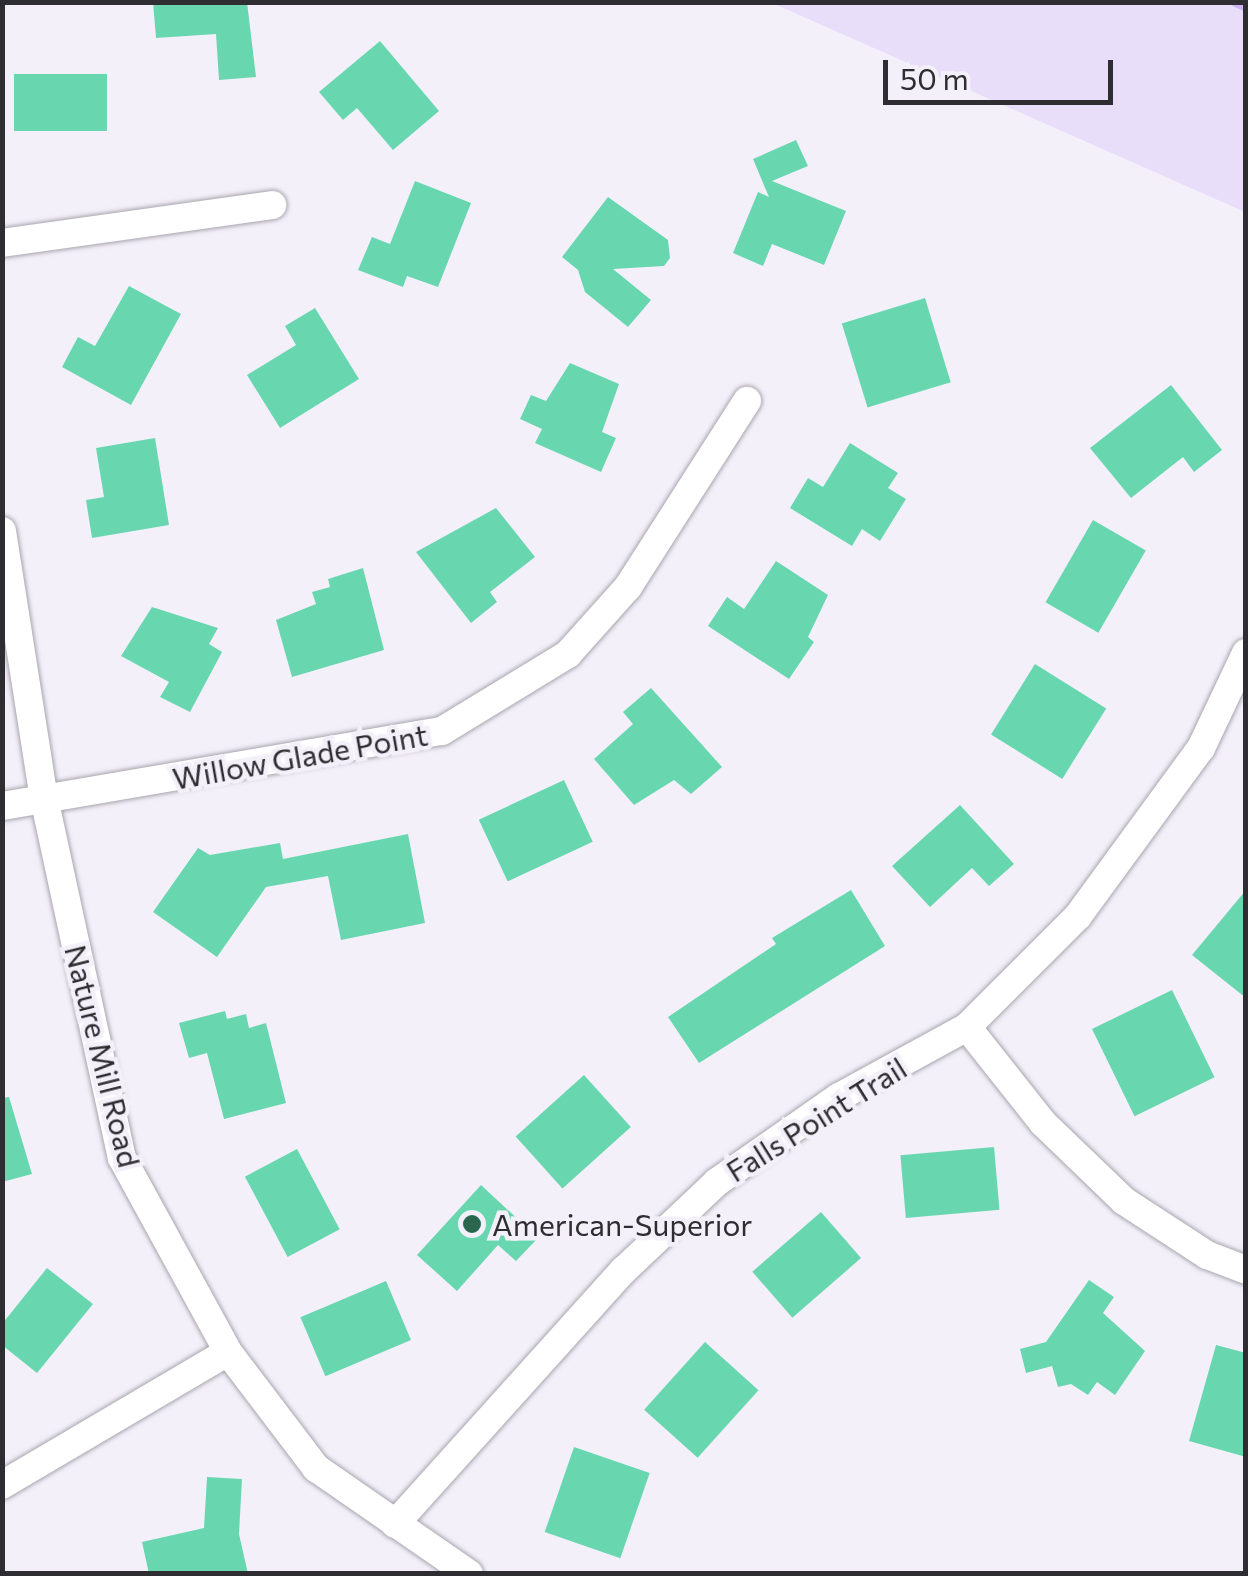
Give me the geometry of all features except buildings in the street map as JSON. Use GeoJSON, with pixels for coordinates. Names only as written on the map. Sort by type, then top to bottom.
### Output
{"type":"FeatureCollection","features":[{"type":"Feature","properties":{"kind":"street"},"geometry":{"type":"LineString","coordinates":[[2,243],[272,204]]}},
{"type":"Feature","properties":{"kind":"street","name":"Willow Glade Point"},"geometry":{"type":"LineString","coordinates":[[2,806],[442,731],[568,654],[628,587],[747,401]]}},
{"type":"Feature","properties":{"kind":"street","name":"Nature Mill Road"},"geometry":{"type":"LineString","coordinates":[[2,531],[44,798],[122,1158],[228,1352],[316,1468],[469,1574]]}},
{"type":"Feature","properties":{"kind":"street","name":"Falls Point Trail"},"geometry":{"type":"LineString","coordinates":[[395,1524],[624,1270],[716,1182],[838,1097],[967,1028],[1089,900],[1201,748],[1246,653]]}},
{"type":"Feature","properties":{"kind":"street"},"geometry":{"type":"LineString","coordinates":[[967,1028],[1043,1123],[1124,1202],[1206,1254],[1246,1270]]}},
{"type":"Feature","properties":{"kind":"street"},"geometry":{"type":"LineString","coordinates":[[2,1486],[228,1352]]}},
{"type":"Feature","properties":{"kind":"shaded area"},"geometry":{"type":"Polygon","coordinates":[[[772,3],[1245,3],[1245,212],[772,3]]]}},
{"type":"Feature","properties":{"kind":"waterway"},"geometry":{"type":"LineString","coordinates":[[1235,2],[1246,7]]}},
{"type":"Feature","properties":{"kind":"place","name":"American-Superior"},"geometry":{"type":"Point","coordinates":[472,1224]}}]}
